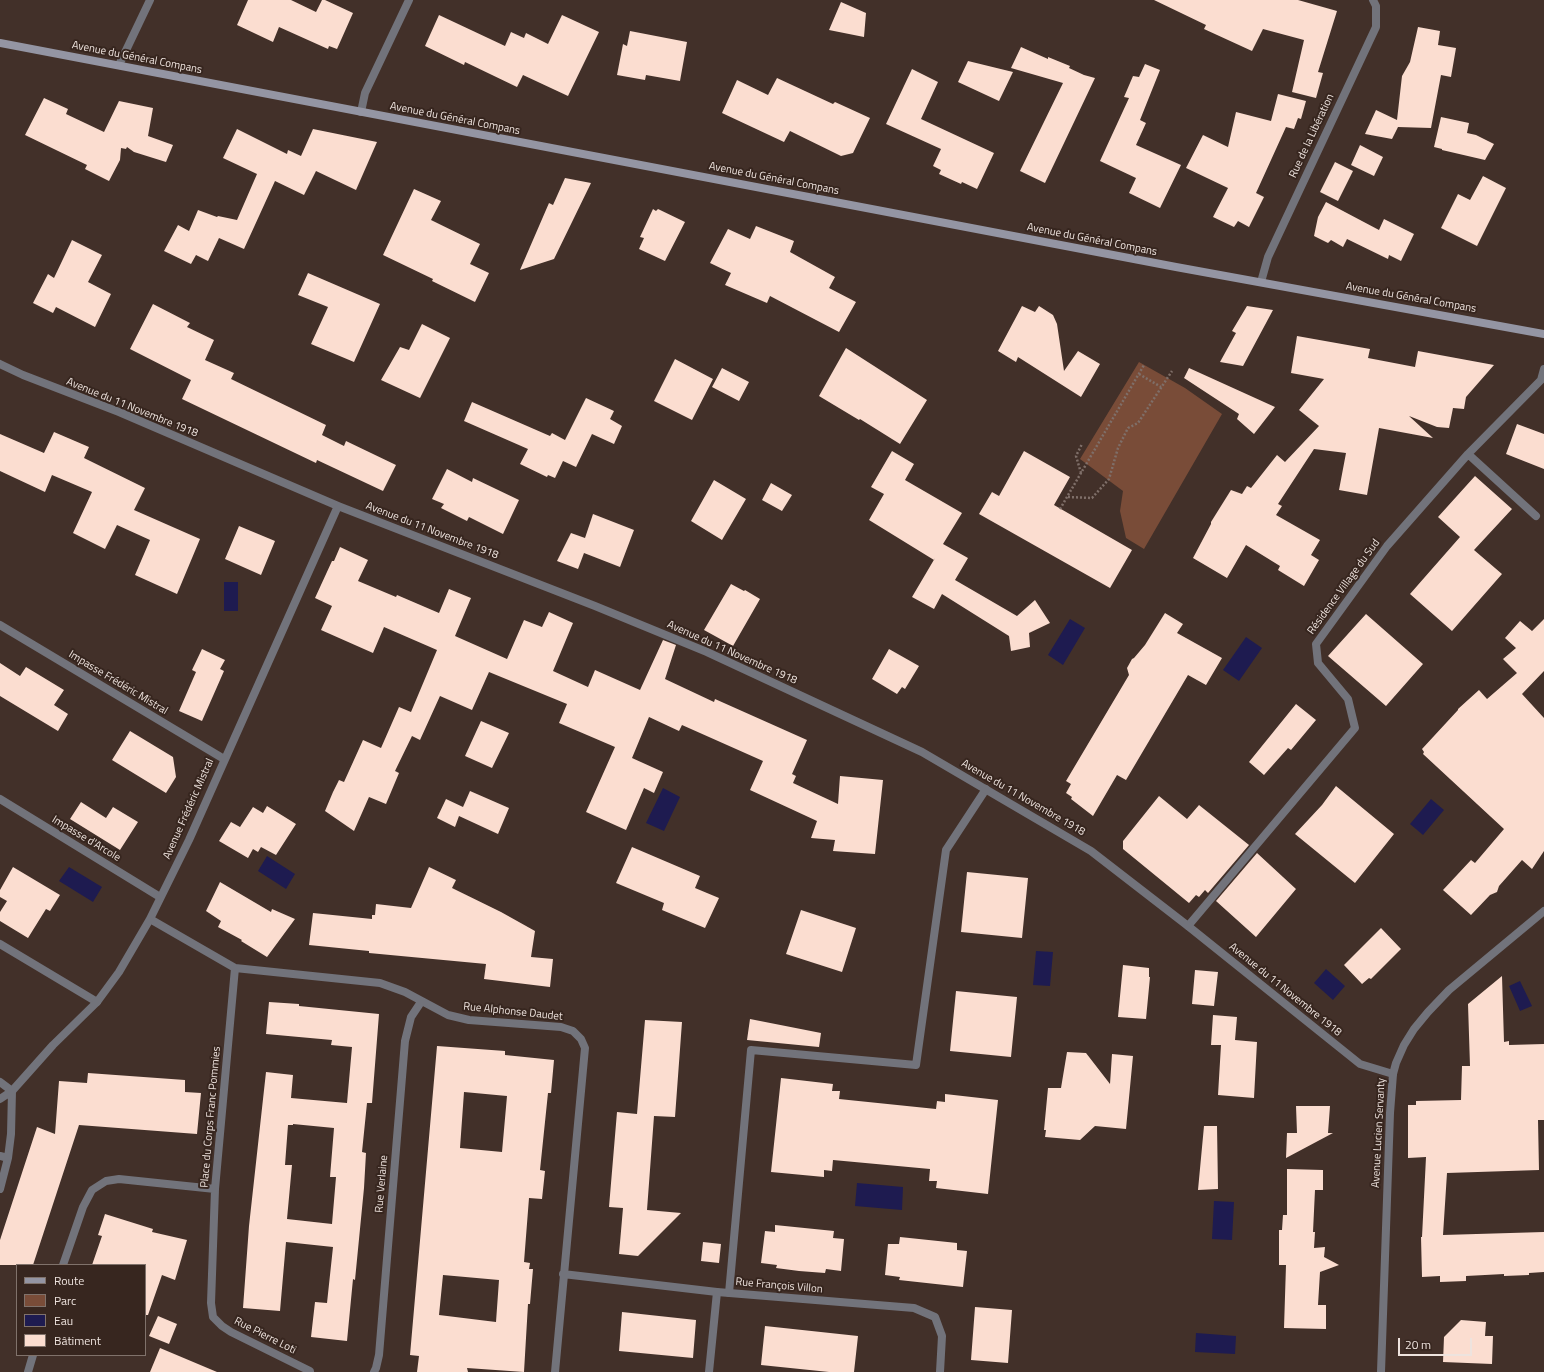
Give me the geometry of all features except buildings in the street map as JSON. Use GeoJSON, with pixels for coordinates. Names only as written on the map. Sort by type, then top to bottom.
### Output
{"type":"FeatureCollection","features":[{"type":"Feature","properties":{"kind":"main road","name":"Avenue du Général Compans"},"geometry":{"type":"LineString","coordinates":[[0,43],[1261,282],[1544,334]]}},
{"type":"Feature","properties":{"kind":"street"},"geometry":{"type":"LineString","coordinates":[[119,65],[150,0]]}},
{"type":"Feature","properties":{"kind":"street"},"geometry":{"type":"LineString","coordinates":[[360,112],[365,93],[409,0]]}},
{"type":"Feature","properties":{"kind":"street","name":"Rue de la Libération"},"geometry":{"type":"LineString","coordinates":[[1261,282],[1268,257],[1376,27],[1376,6],[1372,0]]}},
{"type":"Feature","properties":{"kind":"street","name":"Avenue du 11 Novembre 1918"},"geometry":{"type":"LineString","coordinates":[[0,364],[23,375],[119,412],[338,506],[595,606],[707,652],[922,752],[1091,850],[1360,1064],[1393,1074]]}},
{"type":"Feature","properties":{"kind":"street","name":"Résidence Village du Sud"},"geometry":{"type":"LineString","coordinates":[[1188,926],[1355,728],[1348,699],[1318,663],[1316,644],[1386,546],[1468,454],[1541,380],[1544,369]]}},
{"type":"Feature","properties":{"kind":"street"},"geometry":{"type":"LineString","coordinates":[[1468,454],[1536,516]]}},
{"type":"Feature","properties":{"kind":"street","name":"Avenue Frédéric Mistral"},"geometry":{"type":"LineString","coordinates":[[0,1099],[12,1091],[53,1045],[97,1002],[120,972],[150,919],[189,840],[338,506]]}},
{"type":"Feature","properties":{"kind":"street","name":"Impasse Frédéric Mistral"},"geometry":{"type":"LineString","coordinates":[[0,625],[224,759]]}},
{"type":"Feature","properties":{"kind":"street"},"geometry":{"type":"LineString","coordinates":[[729,1293],[751,1050],[916,1065],[946,850],[986,789]]}},
{"type":"Feature","properties":{"kind":"street","name":"Impasse d'Arcole"},"geometry":{"type":"LineString","coordinates":[[0,799],[160,897]]}},
{"type":"Feature","properties":{"kind":"street","name":"Avenue Lucien Servanty"},"geometry":{"type":"LineString","coordinates":[[1381,1372],[1390,1113],[1393,1074],[1396,1063],[1404,1045],[1428,1012],[1449,990],[1544,911]]}},
{"type":"Feature","properties":{"kind":"street","name":"Rue Alphonse Daudet"},"geometry":{"type":"LineString","coordinates":[[150,919],[235,968],[380,983],[405,992],[421,1002],[448,1015],[469,1020],[562,1027],[573,1031],[581,1039],[585,1048],[555,1372]]}},
{"type":"Feature","properties":{"kind":"street"},"geometry":{"type":"LineString","coordinates":[[0,944],[97,1002]]}},
{"type":"Feature","properties":{"kind":"street","name":"Place du Corps Franc Pommies"},"geometry":{"type":"LineString","coordinates":[[212,1268],[215,1189],[235,968]]}},
{"type":"Feature","properties":{"kind":"street","name":"Rue Verlaine"},"geometry":{"type":"LineString","coordinates":[[374,1372],[379,1355],[405,1041],[411,1016],[421,1002]]}},
{"type":"Feature","properties":{"kind":"street"},"geometry":{"type":"LineString","coordinates":[[0,1082],[12,1091],[11,1134],[8,1158],[0,1189]]}},
{"type":"Feature","properties":{"kind":"street"},"geometry":{"type":"LineString","coordinates":[[0,1156],[8,1158]]}},
{"type":"Feature","properties":{"kind":"street"},"geometry":{"type":"LineString","coordinates":[[63,1264],[83,1207],[92,1190],[106,1181],[119,1179],[215,1189]]}},
{"type":"Feature","properties":{"kind":"street","name":"Rue Pierre Loti"},"geometry":{"type":"LineString","coordinates":[[212,1268],[211,1303],[213,1317],[231,1332],[311,1372]]}},
{"type":"Feature","properties":{"kind":"street","name":"Rue François Villon"},"geometry":{"type":"LineString","coordinates":[[563,1274],[717,1292],[914,1308],[935,1317],[942,1336],[940,1372]]}},
{"type":"Feature","properties":{"kind":"street"},"geometry":{"type":"LineString","coordinates":[[709,1372],[717,1292]]}},
{"type":"Feature","properties":{"kind":"street"},"geometry":{"type":"LineString","coordinates":[[28,1372],[34,1356]]}},
{"type":"Feature","properties":{"kind":"path"},"geometry":{"type":"LineString","coordinates":[[1060,509],[1144,365]]}},
{"type":"Feature","properties":{"kind":"path"},"geometry":{"type":"LineString","coordinates":[[1068,497],[1092,498],[1109,479],[1118,448],[1128,428],[1138,424],[1172,371]]}},
{"type":"Feature","properties":{"kind":"path"},"geometry":{"type":"LineString","coordinates":[[1139,374],[1161,387]]}},
{"type":"Feature","properties":{"kind":"path"},"geometry":{"type":"LineString","coordinates":[[1081,473],[1076,456],[1082,444]]}},
{"type":"Feature","properties":{"kind":"green space"},"geometry":{"type":"Polygon","coordinates":[[[1139,362],[1185,388],[1222,414],[1144,549],[1126,538],[1120,511],[1123,491],[1080,459],[1139,362]]]}},
{"type":"Feature","properties":{"kind":"water"},"geometry":{"type":"Polygon","coordinates":[[[224,582],[238,582],[238,611],[224,611],[224,582]]]}},
{"type":"Feature","properties":{"kind":"water"},"geometry":{"type":"Polygon","coordinates":[[[1070,619],[1085,628],[1063,665],[1048,655],[1070,619]]]}},
{"type":"Feature","properties":{"kind":"water"},"geometry":{"type":"Polygon","coordinates":[[[1246,637],[1262,648],[1239,681],[1223,670],[1246,637]]]}},
{"type":"Feature","properties":{"kind":"water"},"geometry":{"type":"Polygon","coordinates":[[[663,788],[680,797],[664,831],[646,823],[663,788]]]}},
{"type":"Feature","properties":{"kind":"water"},"geometry":{"type":"Polygon","coordinates":[[[1431,799],[1444,810],[1423,835],[1410,824],[1431,799]]]}},
{"type":"Feature","properties":{"kind":"water"},"geometry":{"type":"Polygon","coordinates":[[[267,856],[295,874],[286,889],[258,871],[267,856]]]}},
{"type":"Feature","properties":{"kind":"water"},"geometry":{"type":"Polygon","coordinates":[[[69,867],[102,887],[93,902],[59,881],[69,867]]]}},
{"type":"Feature","properties":{"kind":"water"},"geometry":{"type":"Polygon","coordinates":[[[1036,951],[1053,952],[1050,986],[1033,985],[1036,951]]]}},
{"type":"Feature","properties":{"kind":"water"},"geometry":{"type":"Polygon","coordinates":[[[1326,969],[1345,986],[1333,1000],[1314,983],[1326,969]]]}},
{"type":"Feature","properties":{"kind":"water"},"geometry":{"type":"Polygon","coordinates":[[[1520,981],[1532,1006],[1520,1011],[1509,986],[1520,981]]]}},
{"type":"Feature","properties":{"kind":"water"},"geometry":{"type":"Polygon","coordinates":[[[857,1183],[903,1187],[902,1210],[855,1206],[857,1183]]]}},
{"type":"Feature","properties":{"kind":"water"},"geometry":{"type":"Polygon","coordinates":[[[1214,1201],[1234,1202],[1232,1240],[1212,1239],[1214,1201]]]}},
{"type":"Feature","properties":{"kind":"water"},"geometry":{"type":"Polygon","coordinates":[[[1196,1333],[1236,1336],[1235,1354],[1195,1352],[1196,1333]]]}}]}
